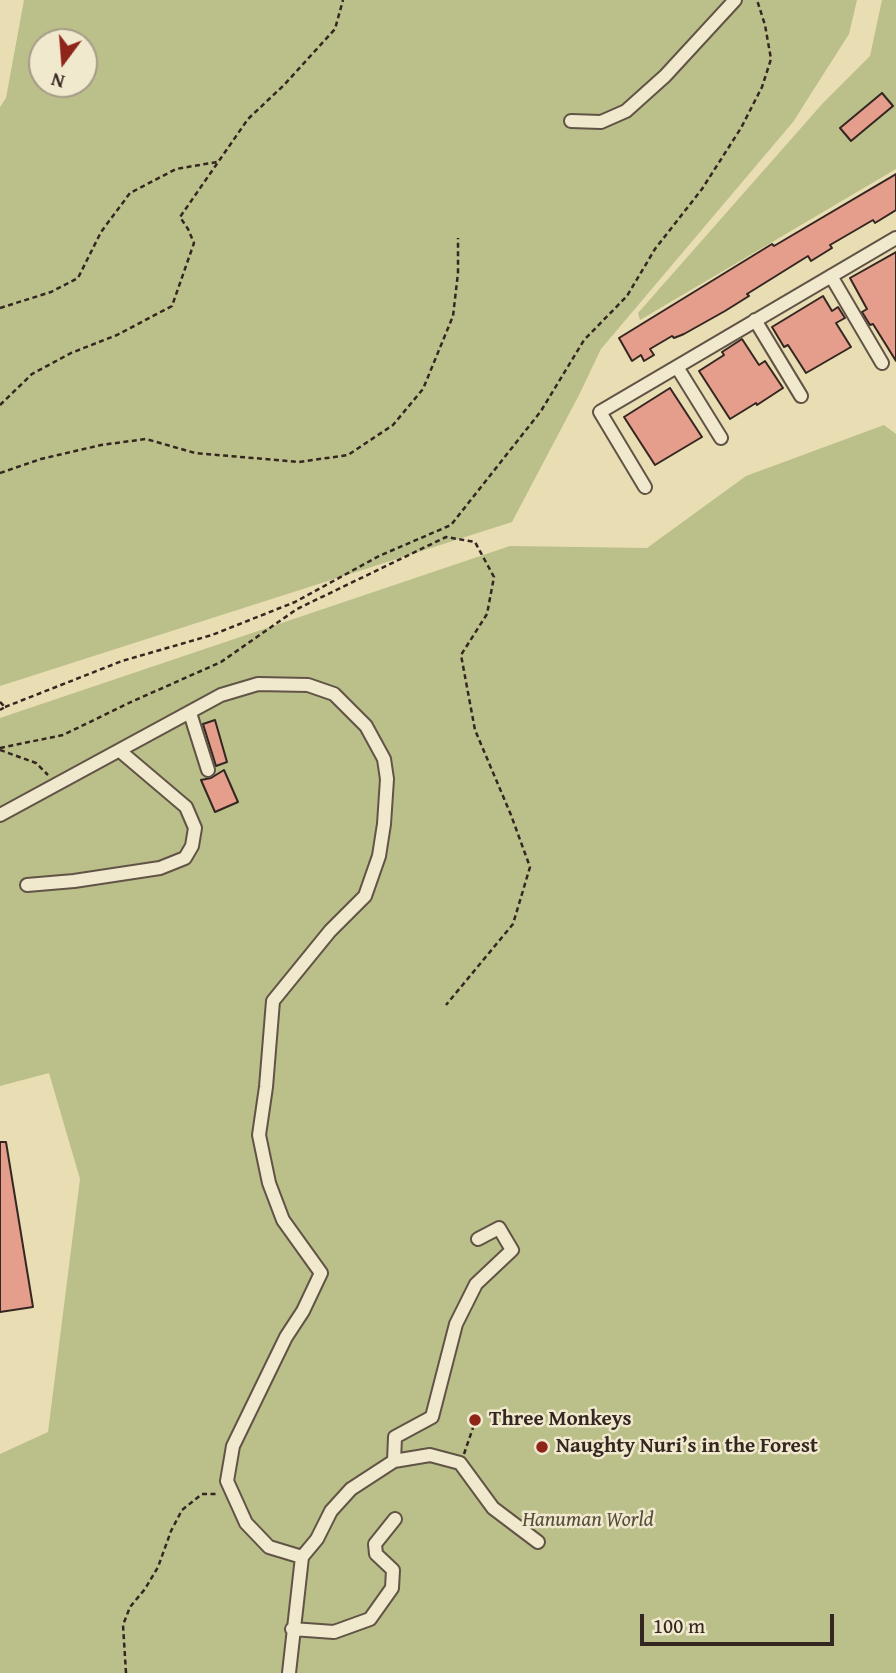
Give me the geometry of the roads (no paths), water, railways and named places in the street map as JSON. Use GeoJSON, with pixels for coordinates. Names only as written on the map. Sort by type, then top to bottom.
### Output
{"type":"FeatureCollection","features":[{"type":"Feature","properties":{"kind":"street"},"geometry":{"type":"LineString","coordinates":[[570,121],[601,122],[626,111],[665,76],[735,0]]}},
{"type":"Feature","properties":{"kind":"street"},"geometry":{"type":"LineString","coordinates":[[645,486],[600,412],[896,238]]}},
{"type":"Feature","properties":{"kind":"street"},"geometry":{"type":"LineString","coordinates":[[831,276],[882,363]]}},
{"type":"Feature","properties":{"kind":"street"},"geometry":{"type":"LineString","coordinates":[[755,320],[801,396]]}},
{"type":"Feature","properties":{"kind":"street"},"geometry":{"type":"LineString","coordinates":[[677,367],[721,438]]}},
{"type":"Feature","properties":{"kind":"street"},"geometry":{"type":"LineString","coordinates":[[0,815],[222,695],[258,684],[308,685],[334,694],[366,726],[384,759],[387,779],[384,824],[379,856],[365,896],[330,931],[273,1001],[260,1135],[269,1183],[283,1220],[321,1273],[303,1311],[286,1337],[233,1446],[228,1481],[246,1523],[269,1547],[302,1557]]}},
{"type":"Feature","properties":{"kind":"street"},"geometry":{"type":"LineString","coordinates":[[190,713],[208,770]]}},
{"type":"Feature","properties":{"kind":"street"},"geometry":{"type":"LineString","coordinates":[[27,885],[160,868],[185,858],[192,846],[195,828],[186,807],[120,751]]}},
{"type":"Feature","properties":{"kind":"street"},"geometry":{"type":"LineString","coordinates":[[394,1461],[395,1437],[432,1417],[456,1324],[476,1284],[512,1250],[499,1228],[478,1239]]}},
{"type":"Feature","properties":{"kind":"street"},"geometry":{"type":"LineString","coordinates":[[289,1673],[302,1557],[317,1539],[331,1511],[351,1489],[394,1461],[430,1455],[460,1463],[493,1508],[538,1542]]}},
{"type":"Feature","properties":{"kind":"street"},"geometry":{"type":"LineString","coordinates":[[292,1629],[334,1632],[370,1619],[392,1588],[393,1570],[376,1554],[374,1544],[396,1519]]}},
{"type":"Feature","properties":{"kind":"place","name":"Three Monkeys"},"geometry":{"type":"Point","coordinates":[475,1420]}},
{"type":"Feature","properties":{"kind":"place","name":"Naughty Nuri’s in the Forest"},"geometry":{"type":"Point","coordinates":[542,1447]}},
{"type":"Feature","properties":{"kind":"park label","name":"Hanuman World"},"geometry":{"type":"Point","coordinates":[588,1521]}}]}
